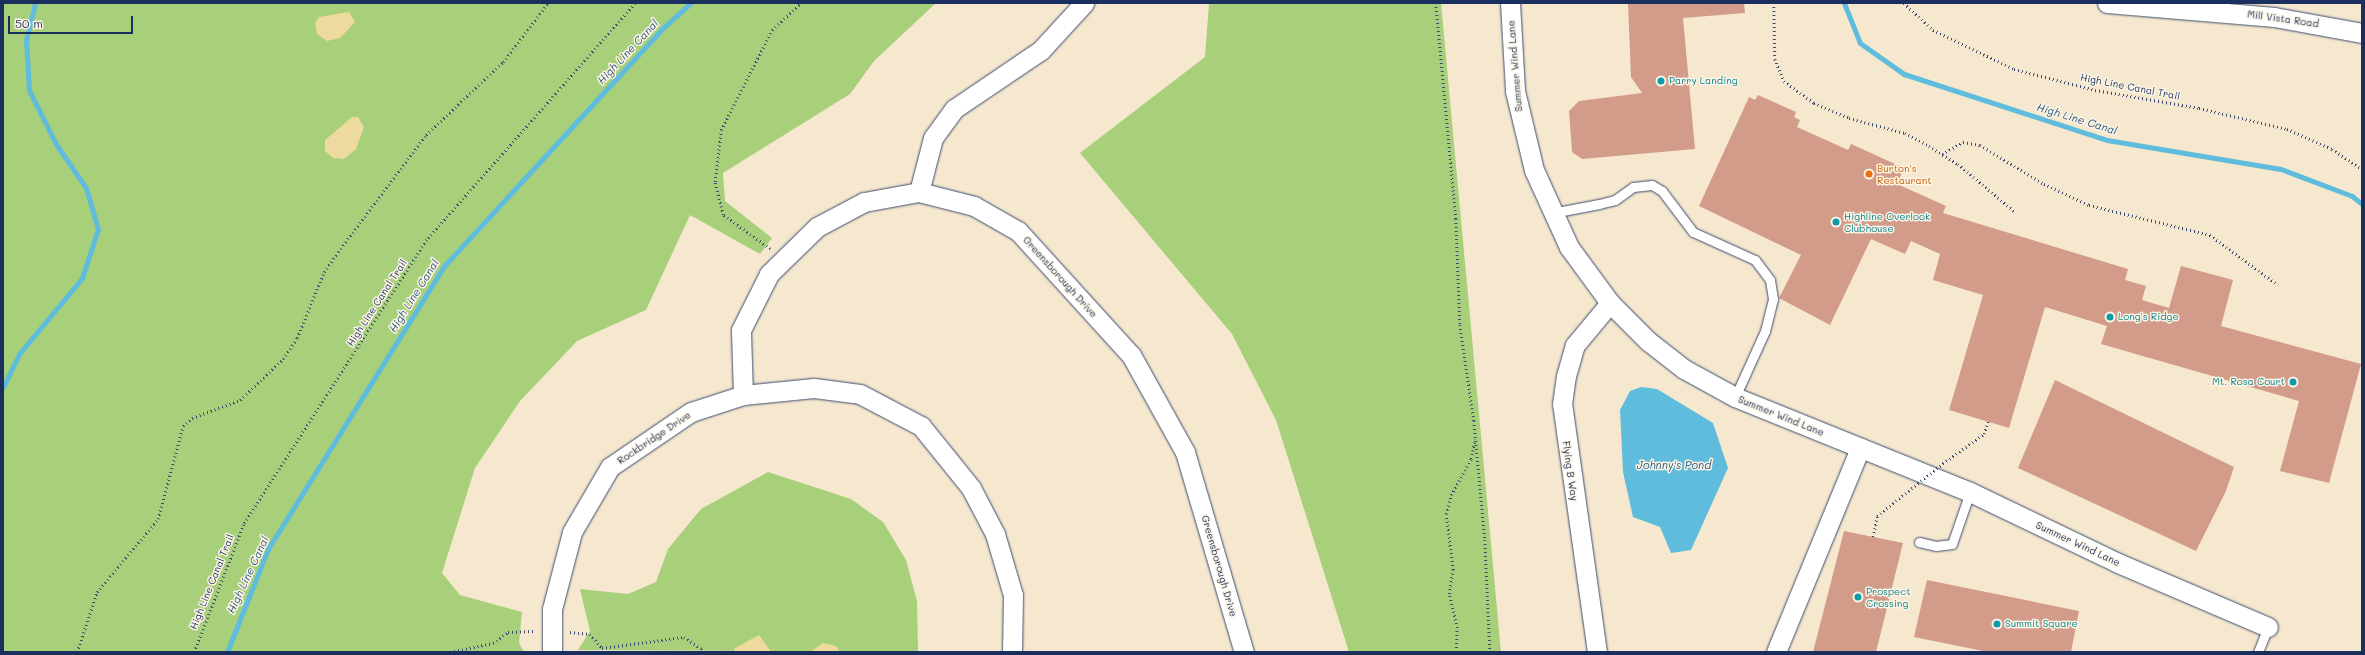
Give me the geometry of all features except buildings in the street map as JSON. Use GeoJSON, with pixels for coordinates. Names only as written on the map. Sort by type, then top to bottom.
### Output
{"type":"FeatureCollection","features":[{"type":"Feature","properties":{"kind":"street"},"geometry":{"type":"LineString","coordinates":[[919,192],[933,138],[954,109],[1041,50],[1084,3]]}},
{"type":"Feature","properties":{"kind":"street","name":"Summer Wind Lane"},"geometry":{"type":"LineString","coordinates":[[1510,3],[1522,130],[1552,213],[1569,247],[1610,303],[1648,341],[1684,369],[1735,397],[1970,492],[2118,563],[2268,627]]}},
{"type":"Feature","properties":{"kind":"street","name":"Mill Vista Road"},"geometry":{"type":"LineString","coordinates":[[2107,3],[2274,17],[2362,34]]}},
{"type":"Feature","properties":{"kind":"street","name":"Greensborough Drive"},"geometry":{"type":"LineString","coordinates":[[742,395],[741,330],[769,274],[817,227],[864,202],[919,192],[974,206],[1018,231],[1131,355],[1185,452],[1244,652]]}},
{"type":"Feature","properties":{"kind":"street","name":"Flying B Way"},"geometry":{"type":"LineString","coordinates":[[1597,652],[1562,404],[1566,376],[1575,345],[1610,303]]}},
{"type":"Feature","properties":{"kind":"street","name":"Rockbridge Drive"},"geometry":{"type":"LineString","coordinates":[[552,652],[552,609],[572,532],[610,467],[691,412],[742,395],[814,388],[860,394],[920,426],[971,488],[995,534],[1013,596],[1012,652]]}},
{"type":"Feature","properties":{"kind":"street"},"geometry":{"type":"LineString","coordinates":[[1776,652],[1860,448]]}},
{"type":"Feature","properties":{"kind":"lane"},"geometry":{"type":"LineString","coordinates":[[1552,213],[1615,200],[1633,187],[1652,185],[1662,191],[1693,232],[1756,260],[1770,280],[1773,299],[1765,331],[1735,397]]}},
{"type":"Feature","properties":{"kind":"lane"},"geometry":{"type":"LineString","coordinates":[[1919,542],[1936,546],[1952,544],[1970,492]]}},
{"type":"Feature","properties":{"kind":"lane"},"geometry":{"type":"LineString","coordinates":[[2258,652],[2268,627]]}},
{"type":"Feature","properties":{"kind":"path"},"geometry":{"type":"LineString","coordinates":[[77,652],[97,592],[158,519],[183,426],[192,418],[240,400],[283,360],[297,338],[324,272],[338,252],[426,135],[503,62],[548,3]]}},
{"type":"Feature","properties":{"kind":"path","name":"High Line Canal Trail"},"geometry":{"type":"LineString","coordinates":[[194,652],[207,609],[244,523],[428,238],[635,3]]}},
{"type":"Feature","properties":{"kind":"path"},"geometry":{"type":"LineString","coordinates":[[784,259],[723,215],[715,182],[721,130],[772,30],[801,3]]}},
{"type":"Feature","properties":{"kind":"path"},"geometry":{"type":"LineString","coordinates":[[1436,3],[1456,220],[1460,325],[1475,434],[1490,652]]}},
{"type":"Feature","properties":{"kind":"path"},"geometry":{"type":"LineString","coordinates":[[1774,3],[1775,59],[1784,81],[1814,104],[1849,118],[1905,133],[1942,154],[2014,211]]}},
{"type":"Feature","properties":{"kind":"path","name":"High Line Canal Trail"},"geometry":{"type":"LineString","coordinates":[[1904,3],[1933,30],[2014,69],[2094,90],[2199,108],[2287,129],[2332,149],[2362,169]]}},
{"type":"Feature","properties":{"kind":"path"},"geometry":{"type":"LineString","coordinates":[[1942,154],[1963,142],[1980,145],[2044,184],[2089,205],[2210,235],[2278,285]]}},
{"type":"Feature","properties":{"kind":"path"},"geometry":{"type":"LineString","coordinates":[[1873,537],[1877,516],[1984,434],[1988,421]]}},
{"type":"Feature","properties":{"kind":"path"},"geometry":{"type":"LineString","coordinates":[[1456,652],[1457,628],[1449,594],[1453,570],[1446,514],[1451,495],[1471,459],[1475,434]]}},
{"type":"Feature","properties":{"kind":"path"},"geometry":{"type":"LineString","coordinates":[[450,652],[493,643],[508,632],[552,630],[590,634],[602,648],[684,637],[702,649],[700,652]]}},
{"type":"Feature","properties":{"kind":"green space"},"geometry":{"type":"Polygon","coordinates":[[[3,3],[936,3],[874,61],[850,94],[723,173],[725,201],[772,238],[760,254],[690,215],[646,310],[577,341],[520,401],[475,468],[442,573],[460,595],[522,612],[519,643],[524,652],[3,652],[3,3]]]}},
{"type":"Feature","properties":{"kind":"green space"},"geometry":{"type":"Polygon","coordinates":[[[1209,3],[1441,3],[1501,652],[1349,652],[1276,420],[1232,334],[1080,153],[1205,57],[1209,3]]]}},
{"type":"Feature","properties":{"kind":"green space"},"geometry":{"type":"Polygon","coordinates":[[[768,472],[851,499],[883,522],[906,560],[917,601],[918,652],[578,650],[590,631],[580,589],[628,594],[656,582],[668,549],[701,509],[768,472]]]}},
{"type":"Feature","properties":{"kind":"sand"},"geometry":{"type":"Polygon","coordinates":[[[349,12],[355,22],[340,38],[327,41],[317,34],[315,23],[319,17],[349,12]]]}},
{"type":"Feature","properties":{"kind":"sand"},"geometry":{"type":"Polygon","coordinates":[[[352,117],[358,117],[364,127],[356,149],[344,159],[333,158],[325,151],[325,140],[352,117]]]}},
{"type":"Feature","properties":{"kind":"sand"},"geometry":{"type":"Polygon","coordinates":[[[759,635],[771,652],[733,652],[735,648],[759,635]]]}},
{"type":"Feature","properties":{"kind":"sand"},"geometry":{"type":"Polygon","coordinates":[[[823,643],[836,646],[840,652],[810,652],[823,643]]]}},
{"type":"Feature","properties":{"kind":"water","name":"Johnny's Pond"},"geometry":{"type":"Polygon","coordinates":[[[1641,387],[1657,389],[1713,423],[1728,468],[1691,550],[1671,553],[1660,527],[1633,517],[1623,472],[1620,410],[1630,391],[1641,387]]]}},
{"type":"Feature","properties":{"kind":"waterway"},"geometry":{"type":"LineString","coordinates":[[3,387],[19,354],[82,278],[98,229],[86,188],[56,144],[29,90],[26,40],[35,3]]}},
{"type":"Feature","properties":{"kind":"waterway","name":"High Line Canal"},"geometry":{"type":"LineString","coordinates":[[227,652],[268,549],[445,265],[664,27],[691,3]]}},
{"type":"Feature","properties":{"kind":"waterway","name":"High Line Canal"},"geometry":{"type":"LineString","coordinates":[[1844,3],[1860,43],[1904,74],[2107,140],[2281,169],[2352,196],[2362,204]]}},
{"type":"Feature","properties":{"kind":"place","name":"Parry Landing"},"geometry":{"type":"Point","coordinates":[1661,81]}},
{"type":"Feature","properties":{"kind":"place","name":"Burton's Restaurant"},"geometry":{"type":"Point","coordinates":[1869,174]}},
{"type":"Feature","properties":{"kind":"place","name":"Highline Overlook Clubhouse"},"geometry":{"type":"Point","coordinates":[1836,222]}},
{"type":"Feature","properties":{"kind":"place","name":"Long's Ridge"},"geometry":{"type":"Point","coordinates":[2110,317]}},
{"type":"Feature","properties":{"kind":"place","name":"Mt. Rosa Court"},"geometry":{"type":"Point","coordinates":[2293,382]}},
{"type":"Feature","properties":{"kind":"place","name":"Prospect Crossing"},"geometry":{"type":"Point","coordinates":[1858,597]}},
{"type":"Feature","properties":{"kind":"place","name":"Summit Square"},"geometry":{"type":"Point","coordinates":[1997,624]}}]}
